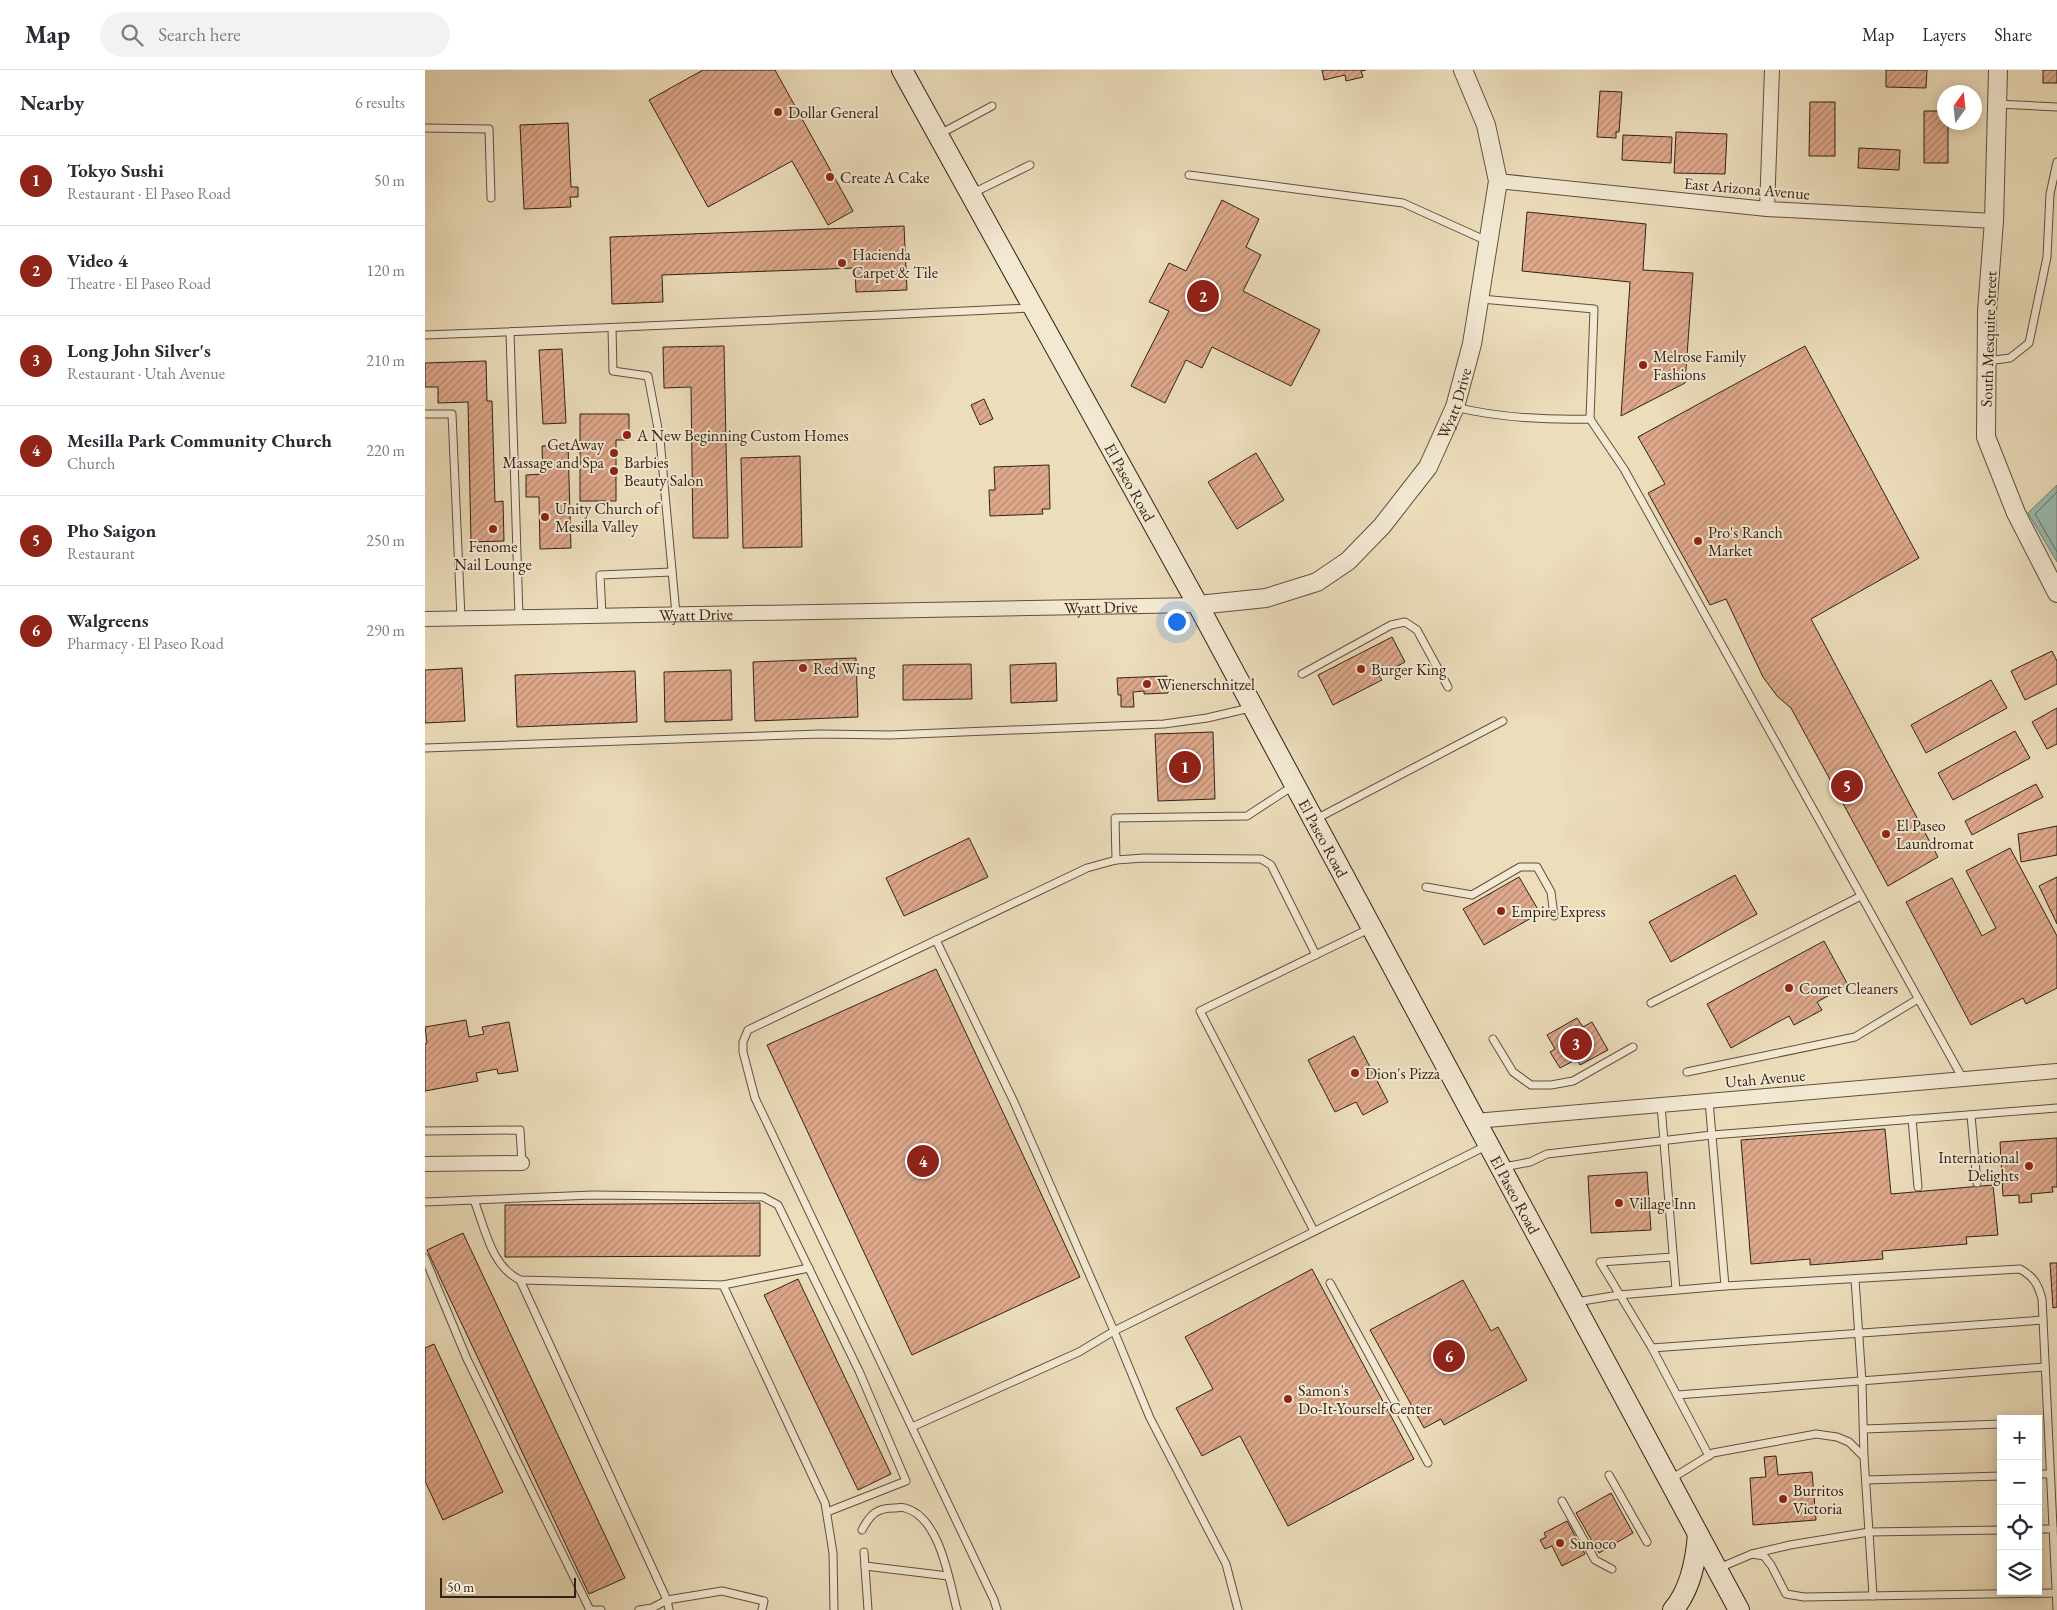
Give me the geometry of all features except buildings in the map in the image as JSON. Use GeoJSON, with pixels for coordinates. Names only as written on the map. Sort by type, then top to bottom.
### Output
{"type":"FeatureCollection","features":[{"type":"Feature","properties":{"kind":"main road","name":"El Paseo Road"},"geometry":{"type":"LineString","coordinates":[[902,70],[1198,605],[1739,1610]]}},
{"type":"Feature","properties":{"kind":"main road"},"geometry":{"type":"LineString","coordinates":[[1673,1610],[1681,1600],[1691,1577],[1698,1534]]}},
{"type":"Feature","properties":{"kind":"street"},"geometry":{"type":"LineString","coordinates":[[1463,70],[1486,125],[1498,181]]}},
{"type":"Feature","properties":{"kind":"street"},"geometry":{"type":"LineString","coordinates":[[1767,209],[1773,70]]}},
{"type":"Feature","properties":{"kind":"street","name":"South Mesquite Street"},"geometry":{"type":"LineString","coordinates":[[1997,70],[1994,221],[1987,311],[1986,437],[2016,513],[2057,593]]}},
{"type":"Feature","properties":{"kind":"street","name":"East Arizona Avenue"},"geometry":{"type":"LineString","coordinates":[[1498,181],[1767,209],[1994,221]]}},
{"type":"Feature","properties":{"kind":"street","name":"Wyatt Drive"},"geometry":{"type":"LineString","coordinates":[[425,619],[1198,605],[1266,598],[1317,582],[1348,561],[1382,526],[1428,467],[1455,407],[1472,344],[1498,181]]}},
{"type":"Feature","properties":{"kind":"street","name":"Utah Avenue"},"geometry":{"type":"LineString","coordinates":[[1475,1121],[2057,1071]]}},
{"type":"Feature","properties":{"kind":"street"},"geometry":{"type":"LineString","coordinates":[[425,1164],[522,1163]]}},
{"type":"Feature","properties":{"kind":"lane"},"geometry":{"type":"LineString","coordinates":[[1997,104],[2057,107]]}},
{"type":"Feature","properties":{"kind":"lane"},"geometry":{"type":"LineString","coordinates":[[937,135],[992,106]]}},
{"type":"Feature","properties":{"kind":"lane"},"geometry":{"type":"LineString","coordinates":[[425,128],[489,129],[491,198]]}},
{"type":"Feature","properties":{"kind":"lane"},"geometry":{"type":"LineString","coordinates":[[1986,361],[2010,358],[2029,343],[2047,257],[2050,194],[2057,162]]}},
{"type":"Feature","properties":{"kind":"lane"},"geometry":{"type":"LineString","coordinates":[[971,194],[1030,165]]}},
{"type":"Feature","properties":{"kind":"lane"},"geometry":{"type":"LineString","coordinates":[[1189,175],[1403,203],[1489,242]]}},
{"type":"Feature","properties":{"kind":"lane"},"geometry":{"type":"LineString","coordinates":[[1480,299],[1594,309],[1590,418],[1624,469],[1963,1079]]}},
{"type":"Feature","properties":{"kind":"lane"},"geometry":{"type":"LineString","coordinates":[[425,335],[1033,308]]}},
{"type":"Feature","properties":{"kind":"lane"},"geometry":{"type":"LineString","coordinates":[[612,328],[613,371],[648,376],[660,439],[675,614]]}},
{"type":"Feature","properties":{"kind":"lane"},"geometry":{"type":"LineString","coordinates":[[510,332],[519,617]]}},
{"type":"Feature","properties":{"kind":"lane"},"geometry":{"type":"LineString","coordinates":[[1455,407],[1487,415],[1564,420],[1590,418]]}},
{"type":"Feature","properties":{"kind":"lane"},"geometry":{"type":"LineString","coordinates":[[425,414],[452,414],[461,618]]}},
{"type":"Feature","properties":{"kind":"lane"},"geometry":{"type":"LineString","coordinates":[[602,615],[600,575],[672,572]]}},
{"type":"Feature","properties":{"kind":"lane"},"geometry":{"type":"LineString","coordinates":[[1302,674],[1391,625],[1405,622],[1417,630],[1448,687]]}},
{"type":"Feature","properties":{"kind":"lane"},"geometry":{"type":"LineString","coordinates":[[425,748],[820,734],[890,735],[1164,724],[1207,718],[1253,708]]}},
{"type":"Feature","properties":{"kind":"lane"},"geometry":{"type":"LineString","coordinates":[[1314,820],[1503,721]]}},
{"type":"Feature","properties":{"kind":"lane"},"geometry":{"type":"LineString","coordinates":[[1116,860],[1115,818],[1247,816],[1295,785]]}},
{"type":"Feature","properties":{"kind":"lane"},"geometry":{"type":"LineString","coordinates":[[997,1610],[755,1098],[747,1070],[743,1042],[749,1030],[1087,868],[1116,860],[1144,858],[1261,859],[1271,865],[1316,955]]}},
{"type":"Feature","properties":{"kind":"lane"},"geometry":{"type":"LineString","coordinates":[[1426,887],[1471,895],[1520,867],[1537,867],[1551,892],[1554,916]]}},
{"type":"Feature","properties":{"kind":"lane"},"geometry":{"type":"LineString","coordinates":[[1651,1003],[1861,896]]}},
{"type":"Feature","properties":{"kind":"lane"},"geometry":{"type":"LineString","coordinates":[[1314,1231],[1200,1011],[1372,928]]}},
{"type":"Feature","properties":{"kind":"lane"},"geometry":{"type":"LineString","coordinates":[[936,940],[1014,1102],[1114,1331],[1149,1418],[1226,1564],[1238,1610]]}},
{"type":"Feature","properties":{"kind":"lane"},"geometry":{"type":"LineString","coordinates":[[1687,1072],[1855,1037],[1918,999]]}},
{"type":"Feature","properties":{"kind":"lane"},"geometry":{"type":"LineString","coordinates":[[1493,1039],[1513,1072],[1531,1085],[1551,1085],[1573,1081],[1633,1047]]}},
{"type":"Feature","properties":{"kind":"lane"},"geometry":{"type":"LineString","coordinates":[[1709,1101],[1725,1286]]}},
{"type":"Feature","properties":{"kind":"lane"},"geometry":{"type":"LineString","coordinates":[[1661,1105],[1676,1290]]}},
{"type":"Feature","properties":{"kind":"lane"},"geometry":{"type":"LineString","coordinates":[[1501,1168],[1530,1162],[1547,1154],[1712,1135],[2057,1108]]}},
{"type":"Feature","properties":{"kind":"lane"},"geometry":{"type":"LineString","coordinates":[[1971,1114],[1977,1183]]}},
{"type":"Feature","properties":{"kind":"lane"},"geometry":{"type":"LineString","coordinates":[[1912,1119],[1918,1187]]}},
{"type":"Feature","properties":{"kind":"lane"},"geometry":{"type":"LineString","coordinates":[[425,1130],[520,1130],[522,1163]]}},
{"type":"Feature","properties":{"kind":"lane"},"geometry":{"type":"LineString","coordinates":[[912,1427],[1079,1352],[1114,1331],[1488,1144]]}},
{"type":"Feature","properties":{"kind":"lane"},"geometry":{"type":"LineString","coordinates":[[425,1202],[593,1196],[763,1197],[778,1205],[859,1371],[906,1481],[827,1512]]}},
{"type":"Feature","properties":{"kind":"lane"},"geometry":{"type":"LineString","coordinates":[[474,1200],[498,1262],[509,1274],[520,1280],[723,1285],[809,1268]]}},
{"type":"Feature","properties":{"kind":"lane"},"geometry":{"type":"LineString","coordinates":[[1673,1257],[1600,1262],[1652,1348],[1709,1456]]}},
{"type":"Feature","properties":{"kind":"lane"},"geometry":{"type":"LineString","coordinates":[[425,1258],[467,1359],[589,1610],[601,1610]]}},
{"type":"Feature","properties":{"kind":"lane"},"geometry":{"type":"LineString","coordinates":[[1573,1302],[1619,1295],[1725,1286],[2020,1270],[2029,1274],[2038,1284],[2042,1299],[2057,1610]]}},
{"type":"Feature","properties":{"kind":"lane"},"geometry":{"type":"LineString","coordinates":[[1855,1279],[1873,1596]]}},
{"type":"Feature","properties":{"kind":"lane"},"geometry":{"type":"LineString","coordinates":[[520,1280],[667,1600],[669,1610]]}},
{"type":"Feature","properties":{"kind":"lane"},"geometry":{"type":"LineString","coordinates":[[1331,1283],[1428,1463]]}},
{"type":"Feature","properties":{"kind":"lane"},"geometry":{"type":"LineString","coordinates":[[723,1285],[825,1503],[833,1553],[834,1610]]}},
{"type":"Feature","properties":{"kind":"lane"},"geometry":{"type":"LineString","coordinates":[[1652,1348],[2043,1320]]}},
{"type":"Feature","properties":{"kind":"lane"},"geometry":{"type":"LineString","coordinates":[[1677,1395],[2045,1367]]}},
{"type":"Feature","properties":{"kind":"lane"},"geometry":{"type":"LineString","coordinates":[[2042,1423],[2048,1422]]}},
{"type":"Feature","properties":{"kind":"lane"},"geometry":{"type":"LineString","coordinates":[[1864,1429],[1997,1424]]}},
{"type":"Feature","properties":{"kind":"lane"},"geometry":{"type":"LineString","coordinates":[[1669,1480],[1713,1453],[1816,1434],[1837,1437],[1849,1442],[1864,1456]]}},
{"type":"Feature","properties":{"kind":"lane"},"geometry":{"type":"LineString","coordinates":[[2042,1474],[2050,1474]]}},
{"type":"Feature","properties":{"kind":"lane"},"geometry":{"type":"LineString","coordinates":[[1609,1475],[1647,1542]]}},
{"type":"Feature","properties":{"kind":"lane"},"geometry":{"type":"LineString","coordinates":[[1866,1480],[1997,1476]]}},
{"type":"Feature","properties":{"kind":"lane"},"geometry":{"type":"LineString","coordinates":[[1562,1501],[1595,1560],[1612,1569]]}},
{"type":"Feature","properties":{"kind":"lane"},"geometry":{"type":"LineString","coordinates":[[862,1530],[870,1516],[884,1508],[905,1508],[925,1520],[941,1548],[957,1610]]}},
{"type":"Feature","properties":{"kind":"lane"},"geometry":{"type":"LineString","coordinates":[[2042,1529],[2053,1529]]}},
{"type":"Feature","properties":{"kind":"lane"},"geometry":{"type":"LineString","coordinates":[[1717,1569],[1752,1554],[1790,1545],[1869,1532],[1997,1530]]}},
{"type":"Feature","properties":{"kind":"lane"},"geometry":{"type":"LineString","coordinates":[[864,1552],[868,1610]]}},
{"type":"Feature","properties":{"kind":"lane"},"geometry":{"type":"LineString","coordinates":[[1752,1554],[1764,1556],[1771,1564],[1784,1590],[1791,1596],[2056,1593]]}},
{"type":"Feature","properties":{"kind":"lane"},"geometry":{"type":"LineString","coordinates":[[865,1566],[948,1576]]}},
{"type":"Feature","properties":{"kind":"lane"},"geometry":{"type":"LineString","coordinates":[[639,1610],[652,1608],[667,1600],[722,1591],[764,1601],[762,1610]]}},
{"type":"Feature","properties":{"kind":"water"},"geometry":{"type":"Polygon","coordinates":[[[2057,485],[2057,562],[2028,513],[2057,485]]]}},
{"type":"Feature","properties":{"kind":"place","name":"Dollar General"},"geometry":{"type":"Point","coordinates":[778,112]}},
{"type":"Feature","properties":{"kind":"place","name":"Create A Cake"},"geometry":{"type":"Point","coordinates":[830,177]}},
{"type":"Feature","properties":{"kind":"place","name":"Hacienda Carpet & Tile"},"geometry":{"type":"Point","coordinates":[842,263]}},
{"type":"Feature","properties":{"kind":"place","name":"Video 4"},"geometry":{"type":"Point","coordinates":[1203,296]}},
{"type":"Feature","properties":{"kind":"place","name":"Melrose Family Fashions"},"geometry":{"type":"Point","coordinates":[1643,365]}},
{"type":"Feature","properties":{"kind":"place","name":"A New Beginning Custom Homes"},"geometry":{"type":"Point","coordinates":[627,435]}},
{"type":"Feature","properties":{"kind":"place","name":"GetAway Massage and Spa"},"geometry":{"type":"Point","coordinates":[614,453]}},
{"type":"Feature","properties":{"kind":"place","name":"Barbies Beauty Salon"},"geometry":{"type":"Point","coordinates":[614,471]}},
{"type":"Feature","properties":{"kind":"place","name":"Unity Church of Mesilla Valley"},"geometry":{"type":"Point","coordinates":[545,517]}},
{"type":"Feature","properties":{"kind":"place","name":"Fenome Nail Lounge"},"geometry":{"type":"Point","coordinates":[493,529]}},
{"type":"Feature","properties":{"kind":"place","name":"Pro's Ranch Market"},"geometry":{"type":"Point","coordinates":[1698,541]}},
{"type":"Feature","properties":{"kind":"place","name":"Red Wing"},"geometry":{"type":"Point","coordinates":[803,668]}},
{"type":"Feature","properties":{"kind":"place","name":"Burger King"},"geometry":{"type":"Point","coordinates":[1361,669]}},
{"type":"Feature","properties":{"kind":"place","name":"Wienerschnitzel"},"geometry":{"type":"Point","coordinates":[1147,684]}},
{"type":"Feature","properties":{"kind":"place","name":"Tokyo Sushi"},"geometry":{"type":"Point","coordinates":[1185,767]}},
{"type":"Feature","properties":{"kind":"place","name":"Pho Saigon"},"geometry":{"type":"Point","coordinates":[1847,786]}},
{"type":"Feature","properties":{"kind":"place","name":"El Paseo Laundromat"},"geometry":{"type":"Point","coordinates":[1886,834]}},
{"type":"Feature","properties":{"kind":"place","name":"Empire Express"},"geometry":{"type":"Point","coordinates":[1501,911]}},
{"type":"Feature","properties":{"kind":"place","name":"Comet Cleaners"},"geometry":{"type":"Point","coordinates":[1789,988]}},
{"type":"Feature","properties":{"kind":"place","name":"Long John Silver's"},"geometry":{"type":"Point","coordinates":[1576,1044]}},
{"type":"Feature","properties":{"kind":"place","name":"Dion's Pizza"},"geometry":{"type":"Point","coordinates":[1355,1073]}},
{"type":"Feature","properties":{"kind":"place","name":"Mesilla Park Community Church"},"geometry":{"type":"Point","coordinates":[923,1161]}},
{"type":"Feature","properties":{"kind":"place","name":"International Delights"},"geometry":{"type":"Point","coordinates":[2029,1166]}},
{"type":"Feature","properties":{"kind":"place","name":"Village Inn"},"geometry":{"type":"Point","coordinates":[1619,1203]}},
{"type":"Feature","properties":{"kind":"place","name":"Walgreens"},"geometry":{"type":"Point","coordinates":[1449,1356]}},
{"type":"Feature","properties":{"kind":"place","name":"Samon's Do-It-Yourself Center"},"geometry":{"type":"Point","coordinates":[1288,1399]}},
{"type":"Feature","properties":{"kind":"place","name":"Burritos Victoria"},"geometry":{"type":"Point","coordinates":[1783,1499]}},
{"type":"Feature","properties":{"kind":"place","name":"Sunoco"},"geometry":{"type":"Point","coordinates":[1560,1543]}}]}
